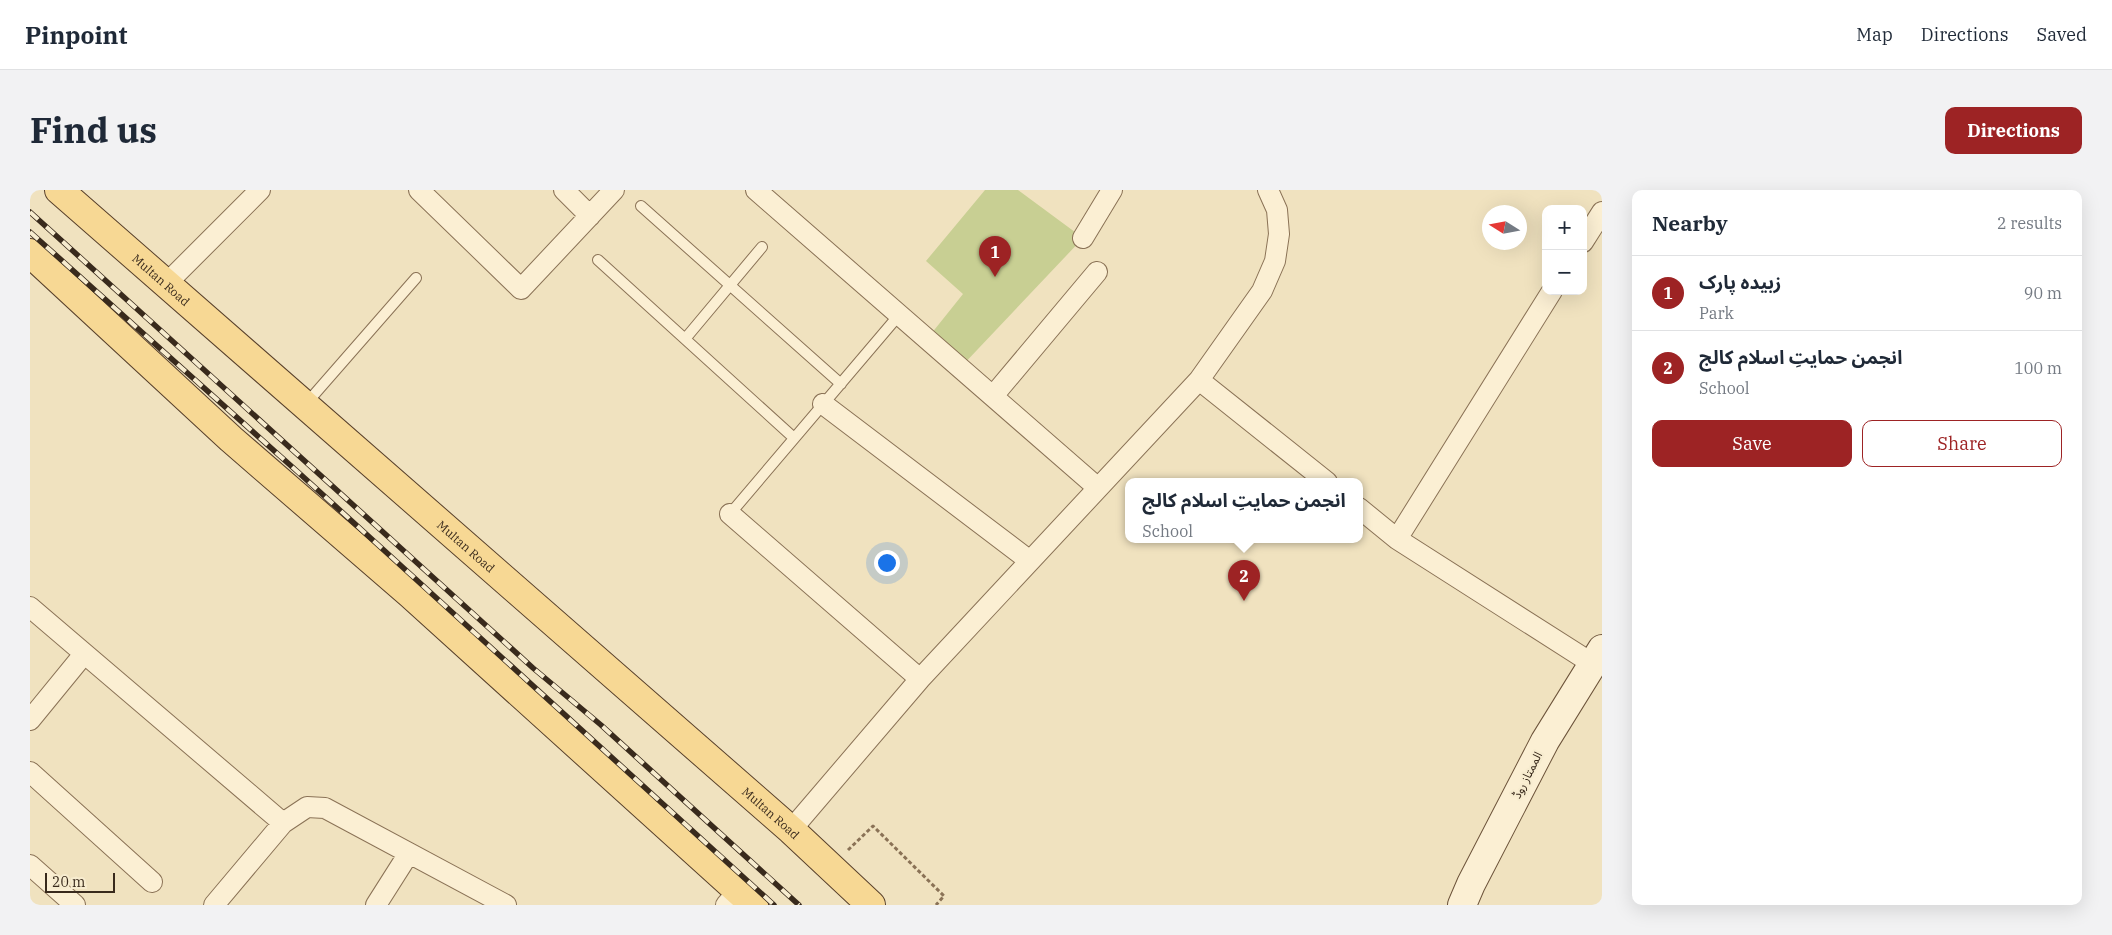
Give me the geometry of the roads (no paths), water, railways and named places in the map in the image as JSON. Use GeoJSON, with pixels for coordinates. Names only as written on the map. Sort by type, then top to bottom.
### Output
{"type":"FeatureCollection","features":[{"type":"Feature","properties":{"kind":"main road","name":"Multan Road"},"geometry":{"type":"LineString","coordinates":[[59,190],[791,830],[872,905]]}},
{"type":"Feature","properties":{"kind":"main road"},"geometry":{"type":"LineString","coordinates":[[30,253],[231,439],[410,594],[740,900]]}},
{"type":"Feature","properties":{"kind":"main road","name":"الممتاز روڈ"},"geometry":{"type":"LineString","coordinates":[[1462,905],[1545,741],[1598,657]]}},
{"type":"Feature","properties":{"kind":"street"},"geometry":{"type":"LineString","coordinates":[[167,283],[260,190]]}},
{"type":"Feature","properties":{"kind":"street"},"geometry":{"type":"LineString","coordinates":[[418,190],[521,289],[614,190]]}},
{"type":"Feature","properties":{"kind":"street"},"geometry":{"type":"LineString","coordinates":[[564,190],[590,216]]}},
{"type":"Feature","properties":{"kind":"street"},"geometry":{"type":"LineString","coordinates":[[756,190],[1098,488]]}},
{"type":"Feature","properties":{"kind":"street"},"geometry":{"type":"LineString","coordinates":[[1083,238],[1112,190]]}},
{"type":"Feature","properties":{"kind":"street"},"geometry":{"type":"LineString","coordinates":[[791,830],[920,679],[1199,380],[1262,291],[1275,261],[1279,234],[1277,210],[1268,190]]}},
{"type":"Feature","properties":{"kind":"street"},"geometry":{"type":"LineString","coordinates":[[1587,236],[1602,212]]}},
{"type":"Feature","properties":{"kind":"street"},"geometry":{"type":"LineString","coordinates":[[993,396],[1097,272]]}},
{"type":"Feature","properties":{"kind":"street"},"geometry":{"type":"LineString","coordinates":[[1397,539],[1550,295]]}},
{"type":"Feature","properties":{"kind":"street"},"geometry":{"type":"LineString","coordinates":[[1199,380],[1322,478]]}},
{"type":"Feature","properties":{"kind":"street"},"geometry":{"type":"LineString","coordinates":[[823,404],[1030,561]]}},
{"type":"Feature","properties":{"kind":"street"},"geometry":{"type":"LineString","coordinates":[[1363,511],[1397,539],[1598,657]]}},
{"type":"Feature","properties":{"kind":"street"},"geometry":{"type":"LineString","coordinates":[[730,514],[920,679]]}},
{"type":"Feature","properties":{"kind":"street"},"geometry":{"type":"LineString","coordinates":[[30,607],[284,824]]}},
{"type":"Feature","properties":{"kind":"street"},"geometry":{"type":"LineString","coordinates":[[30,720],[84,654]]}},
{"type":"Feature","properties":{"kind":"street"},"geometry":{"type":"LineString","coordinates":[[30,772],[152,882]]}},
{"type":"Feature","properties":{"kind":"street"},"geometry":{"type":"LineString","coordinates":[[214,905],[284,824],[307,807],[325,808],[506,905]]}},
{"type":"Feature","properties":{"kind":"street"},"geometry":{"type":"LineString","coordinates":[[376,905],[409,853]]}},
{"type":"Feature","properties":{"kind":"street"},"geometry":{"type":"LineString","coordinates":[[30,865],[75,905]]}},
{"type":"Feature","properties":{"kind":"lane"},"geometry":{"type":"LineString","coordinates":[[642,206],[841,384]]}},
{"type":"Feature","properties":{"kind":"lane"},"geometry":{"type":"LineString","coordinates":[[685,339],[762,246]]}},
{"type":"Feature","properties":{"kind":"lane"},"geometry":{"type":"LineString","coordinates":[[598,260],[794,438]]}},
{"type":"Feature","properties":{"kind":"lane"},"geometry":{"type":"LineString","coordinates":[[304,405],[416,278]]}},
{"type":"Feature","properties":{"kind":"lane"},"geometry":{"type":"LineString","coordinates":[[730,514],[899,315]]}},
{"type":"Feature","properties":{"kind":"railway"},"geometry":{"type":"LineString","coordinates":[[30,212],[533,668],[601,725],[799,905]]}},
{"type":"Feature","properties":{"kind":"railway"},"geometry":{"type":"LineString","coordinates":[[30,232],[299,473],[774,905]]}},
{"type":"Feature","properties":{"kind":"place","name":"زبیدہ پارک"},"geometry":{"type":"Point","coordinates":[995,277]}},
{"type":"Feature","properties":{"kind":"place","name":"انجمن حمایتِ اسلام کالج"},"geometry":{"type":"Point","coordinates":[1244,601]}}]}
